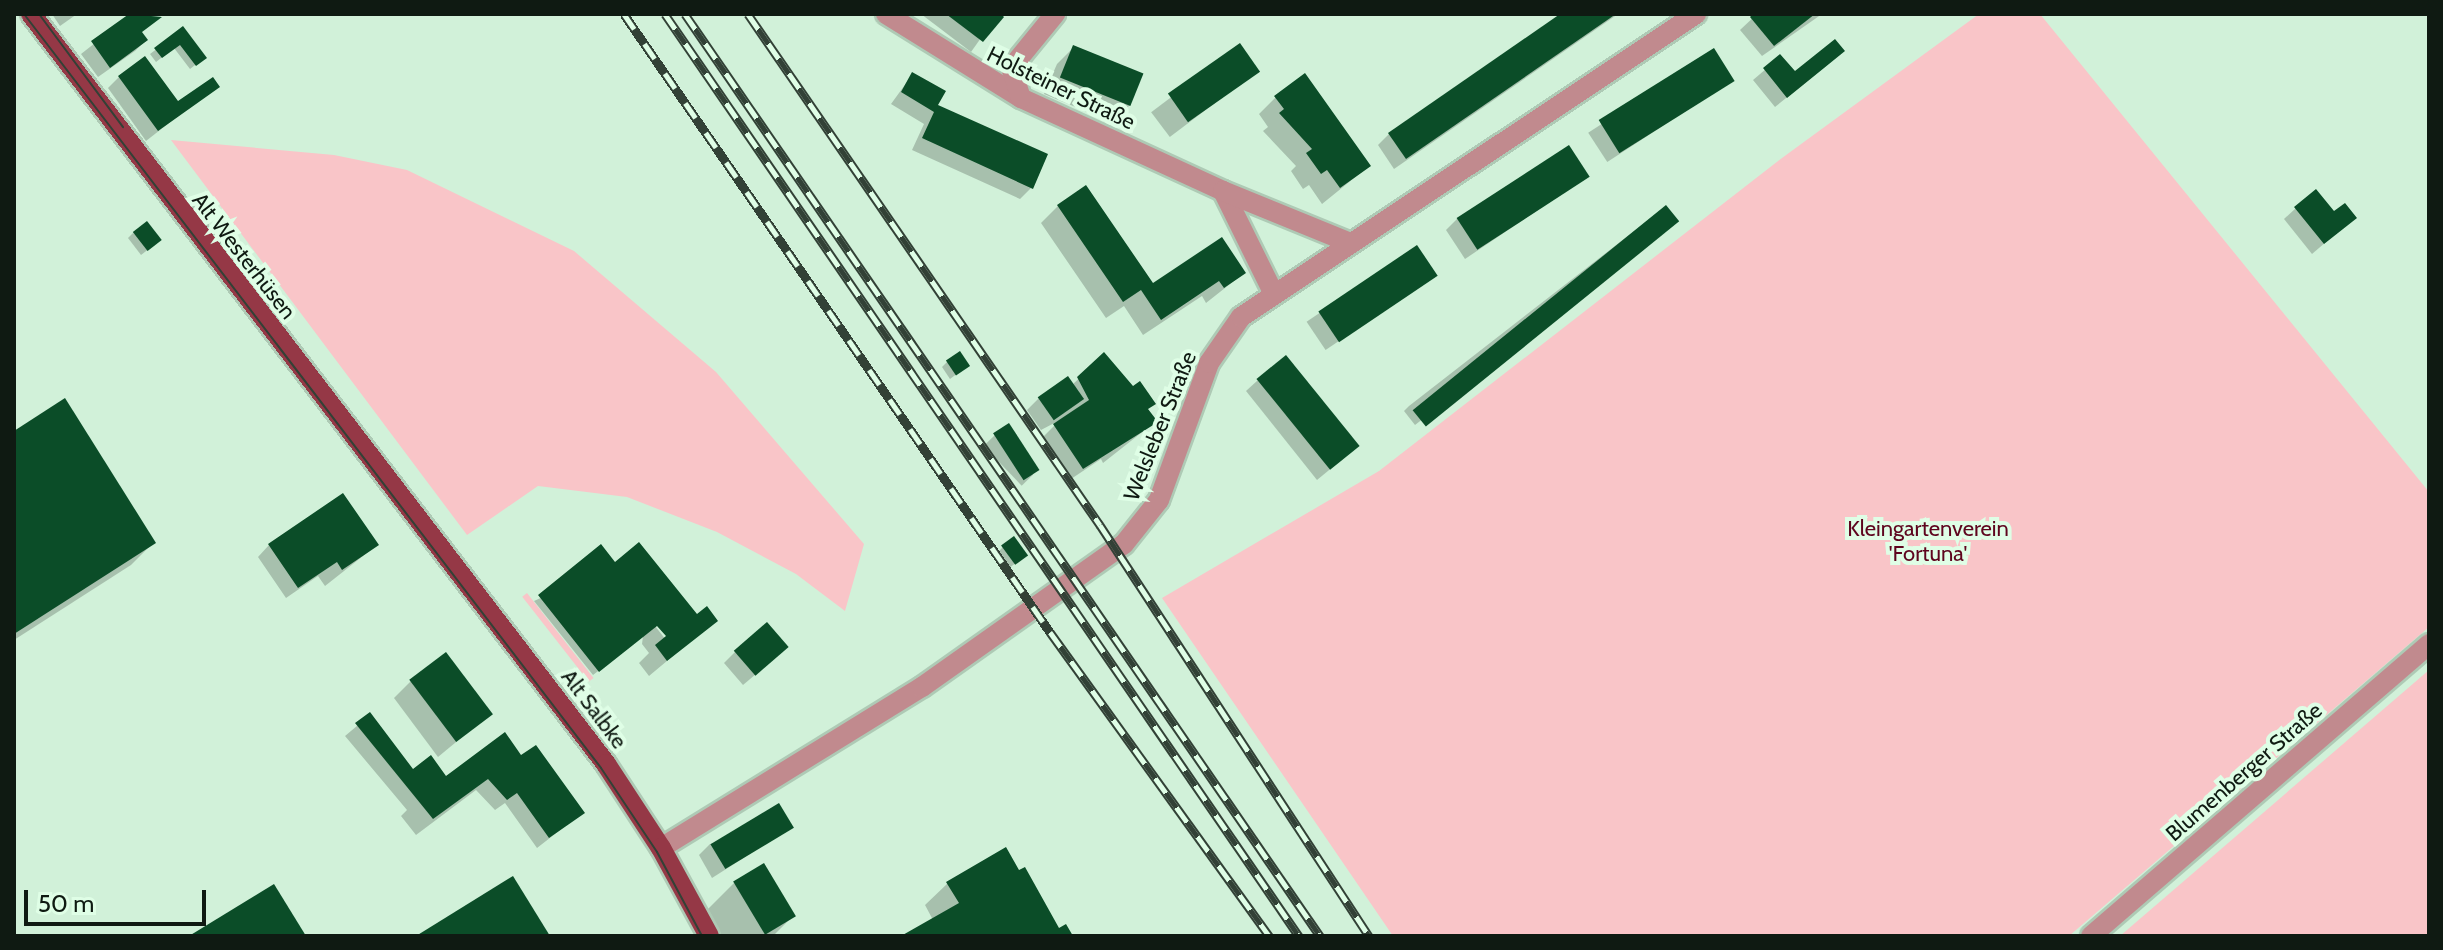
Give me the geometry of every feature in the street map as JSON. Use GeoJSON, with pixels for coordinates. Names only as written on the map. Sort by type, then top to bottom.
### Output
{"type":"FeatureCollection","features":[{"type":"Feature","properties":{"kind":"main road","name":"Alt Westerhüsen"},"geometry":{"type":"LineString","coordinates":[[31,14],[421,525]]}},
{"type":"Feature","properties":{"kind":"main road","name":"Alt Salbke"},"geometry":{"type":"LineString","coordinates":[[421,525],[606,764],[661,848],[709,936]]}},
{"type":"Feature","properties":{"kind":"street","name":"Holsteiner Straße"},"geometry":{"type":"LineString","coordinates":[[886,14],[1021,98],[1223,191],[1348,242]]}},
{"type":"Feature","properties":{"kind":"street"},"geometry":{"type":"LineString","coordinates":[[1021,98],[1011,68],[1055,14]]}},
{"type":"Feature","properties":{"kind":"street","name":"Welsleber Straße"},"geometry":{"type":"LineString","coordinates":[[661,848],[922,687],[1134,535],[1170,478],[1217,347],[1232,326],[1273,292],[1696,14]]}},
{"type":"Feature","properties":{"kind":"street"},"geometry":{"type":"LineString","coordinates":[[1223,191],[1273,292]]}},
{"type":"Feature","properties":{"kind":"street","name":"Blumenberger Straße"},"geometry":{"type":"LineString","coordinates":[[2091,936],[2429,644]]}},
{"type":"Feature","properties":{"kind":"green space","name":"Kleingartenverein 'Fortuna'"},"geometry":{"type":"Polygon","coordinates":[[[1979,14],[2040,14],[2429,492],[2429,627],[2069,936],[1393,936],[1162,598],[1379,471],[1782,158],[1979,14]]]}},
{"type":"Feature","properties":{"kind":"green space"},"geometry":{"type":"Polygon","coordinates":[[[171,140],[334,155],[407,170],[574,251],[716,372],[864,544],[845,611],[796,574],[717,532],[627,497],[538,486],[467,535],[171,140]]]}},
{"type":"Feature","properties":{"kind":"green space"},"geometry":{"type":"Polygon","coordinates":[[[527,593],[593,678],[589,682],[522,597],[527,593]]]}},
{"type":"Feature","properties":{"kind":"green space"},"geometry":{"type":"Polygon","coordinates":[[[2429,670],[2429,936],[2120,936],[2429,670]]]}},
{"type":"Feature","properties":{"kind":"building"},"geometry":{"type":"Polygon","coordinates":[[[129,14],[162,17],[142,32],[148,40],[110,68],[91,41],[129,14]]]}},
{"type":"Feature","properties":{"kind":"building"},"geometry":{"type":"Polygon","coordinates":[[[946,14],[1001,14],[1004,17],[983,42],[946,14]]]}},
{"type":"Feature","properties":{"kind":"building"},"geometry":{"type":"Polygon","coordinates":[[[1560,14],[1616,14],[1406,159],[1388,133],[1560,14]]]}},
{"type":"Feature","properties":{"kind":"building"},"geometry":{"type":"Polygon","coordinates":[[[1753,14],[1815,14],[1774,46],[1750,17],[1753,14]]]}},
{"type":"Feature","properties":{"kind":"building"},"geometry":{"type":"Polygon","coordinates":[[[183,26],[207,58],[196,66],[180,45],[162,58],[154,48],[183,26]]]}},
{"type":"Feature","properties":{"kind":"building"},"geometry":{"type":"Polygon","coordinates":[[[1835,39],[1845,51],[1787,98],[1763,68],[1780,54],[1795,71],[1835,39]]]}},
{"type":"Feature","properties":{"kind":"building"},"geometry":{"type":"Polygon","coordinates":[[[1240,43],[1260,72],[1188,122],[1168,93],[1240,43]]]}},
{"type":"Feature","properties":{"kind":"building"},"geometry":{"type":"Polygon","coordinates":[[[1073,45],[1143,73],[1130,106],[1060,77],[1073,45]]]}},
{"type":"Feature","properties":{"kind":"building"},"geometry":{"type":"Polygon","coordinates":[[[1714,48],[1735,81],[1619,153],[1599,120],[1714,48]]]}},
{"type":"Feature","properties":{"kind":"building"},"geometry":{"type":"Polygon","coordinates":[[[145,56],[178,101],[213,77],[220,87],[158,131],[118,76],[145,56]]]}},
{"type":"Feature","properties":{"kind":"building"},"geometry":{"type":"Polygon","coordinates":[[[912,72],[946,91],[938,105],[1048,154],[1033,189],[922,138],[934,112],[901,92],[912,72]]]}},
{"type":"Feature","properties":{"kind":"building"},"geometry":{"type":"Polygon","coordinates":[[[1305,73],[1371,166],[1340,188],[1327,170],[1321,174],[1306,153],[1312,149],[1279,113],[1284,109],[1274,96],[1305,73]]]}},
{"type":"Feature","properties":{"kind":"building"},"geometry":{"type":"Polygon","coordinates":[[[1569,145],[1590,177],[1477,250],[1457,218],[1569,145]]]}},
{"type":"Feature","properties":{"kind":"building"},"geometry":{"type":"Polygon","coordinates":[[[1086,185],[1153,283],[1222,237],[1246,273],[1224,288],[1219,281],[1161,320],[1141,290],[1123,302],[1057,205],[1086,185]]]}},
{"type":"Feature","properties":{"kind":"building"},"geometry":{"type":"Polygon","coordinates":[[[2316,189],[2334,211],[2345,203],[2357,218],[2324,244],[2294,207],[2316,189]]]}},
{"type":"Feature","properties":{"kind":"building"},"geometry":{"type":"Polygon","coordinates":[[[1666,205],[1679,221],[1426,426],[1413,410],[1666,205]]]}},
{"type":"Feature","properties":{"kind":"building"},"geometry":{"type":"Polygon","coordinates":[[[147,221],[162,240],[148,251],[133,232],[147,221]]]}},
{"type":"Feature","properties":{"kind":"building"},"geometry":{"type":"Polygon","coordinates":[[[1417,245],[1438,276],[1339,342],[1318,312],[1417,245]]]}},
{"type":"Feature","properties":{"kind":"building"},"geometry":{"type":"Polygon","coordinates":[[[960,351],[970,366],[956,375],[946,361],[960,351]]]}},
{"type":"Feature","properties":{"kind":"building"},"geometry":{"type":"Polygon","coordinates":[[[1104,352],[1133,386],[1140,381],[1156,404],[1148,409],[1158,422],[1083,469],[1053,424],[1089,400],[1077,377],[1104,352]]]}},
{"type":"Feature","properties":{"kind":"building"},"geometry":{"type":"Polygon","coordinates":[[[1286,355],[1360,446],[1330,470],[1256,379],[1286,355]]]}},
{"type":"Feature","properties":{"kind":"building"},"geometry":{"type":"Polygon","coordinates":[[[1068,376],[1084,399],[1054,420],[1038,397],[1068,376]]]}},
{"type":"Feature","properties":{"kind":"building"},"geometry":{"type":"Polygon","coordinates":[[[65,398],[156,543],[14,634],[14,431],[65,398]]]}},
{"type":"Feature","properties":{"kind":"building"},"geometry":{"type":"Polygon","coordinates":[[[1009,423],[1039,470],[1024,480],[993,433],[1009,423]]]}},
{"type":"Feature","properties":{"kind":"building"},"geometry":{"type":"Polygon","coordinates":[[[343,493],[379,545],[342,570],[337,562],[298,588],[268,544],[343,493]]]}},
{"type":"Feature","properties":{"kind":"building"},"geometry":{"type":"Polygon","coordinates":[[[1014,536],[1028,555],[1015,565],[1001,545],[1014,536]]]}},
{"type":"Feature","properties":{"kind":"building"},"geometry":{"type":"Polygon","coordinates":[[[639,542],[697,614],[707,606],[718,621],[667,661],[655,645],[666,636],[657,626],[599,672],[538,595],[601,544],[615,562],[639,542]]]}},
{"type":"Feature","properties":{"kind":"building"},"geometry":{"type":"Polygon","coordinates":[[[767,622],[789,647],[755,676],[734,651],[767,622]]]}},
{"type":"Feature","properties":{"kind":"building"},"geometry":{"type":"Polygon","coordinates":[[[446,652],[493,714],[456,742],[409,680],[446,652]]]}},
{"type":"Feature","properties":{"kind":"building"},"geometry":{"type":"Polygon","coordinates":[[[370,712],[413,769],[431,755],[446,776],[505,732],[521,755],[536,745],[585,813],[549,838],[517,793],[507,800],[488,779],[433,819],[355,723],[370,712]]]}},
{"type":"Feature","properties":{"kind":"building"},"geometry":{"type":"Polygon","coordinates":[[[779,803],[794,828],[725,869],[710,844],[779,803]]]}},
{"type":"Feature","properties":{"kind":"building"},"geometry":{"type":"Polygon","coordinates":[[[1006,847],[1019,870],[1025,867],[1059,928],[1066,924],[1073,936],[901,936],[959,903],[946,882],[1006,847]]]}},
{"type":"Feature","properties":{"kind":"building"},"geometry":{"type":"Polygon","coordinates":[[[764,863],[796,916],[765,935],[733,882],[764,863]]]}},
{"type":"Feature","properties":{"kind":"building"},"geometry":{"type":"Polygon","coordinates":[[[513,876],[550,936],[416,936],[513,876]]]}},
{"type":"Feature","properties":{"kind":"building"},"geometry":{"type":"Polygon","coordinates":[[[274,884],[306,936],[189,936],[274,884]]]}},
{"type":"Feature","properties":{"kind":"tram line"},"geometry":{"type":"LineString","coordinates":[[24,14],[601,768],[657,852],[702,936]]}},
{"type":"Feature","properties":{"kind":"tram line"},"geometry":{"type":"LineString","coordinates":[[39,14],[123,127]]}},
{"type":"Feature","properties":{"kind":"railway"},"geometry":{"type":"LineString","coordinates":[[624,14],[1050,632],[1269,936]]}},
{"type":"Feature","properties":{"kind":"railway"},"geometry":{"type":"LineString","coordinates":[[665,14],[1299,936]]}},
{"type":"Feature","properties":{"kind":"railway"},"geometry":{"type":"LineString","coordinates":[[685,14],[1320,936]]}},
{"type":"Feature","properties":{"kind":"railway"},"geometry":{"type":"LineString","coordinates":[[748,14],[1100,525],[1369,936]]}}]}
